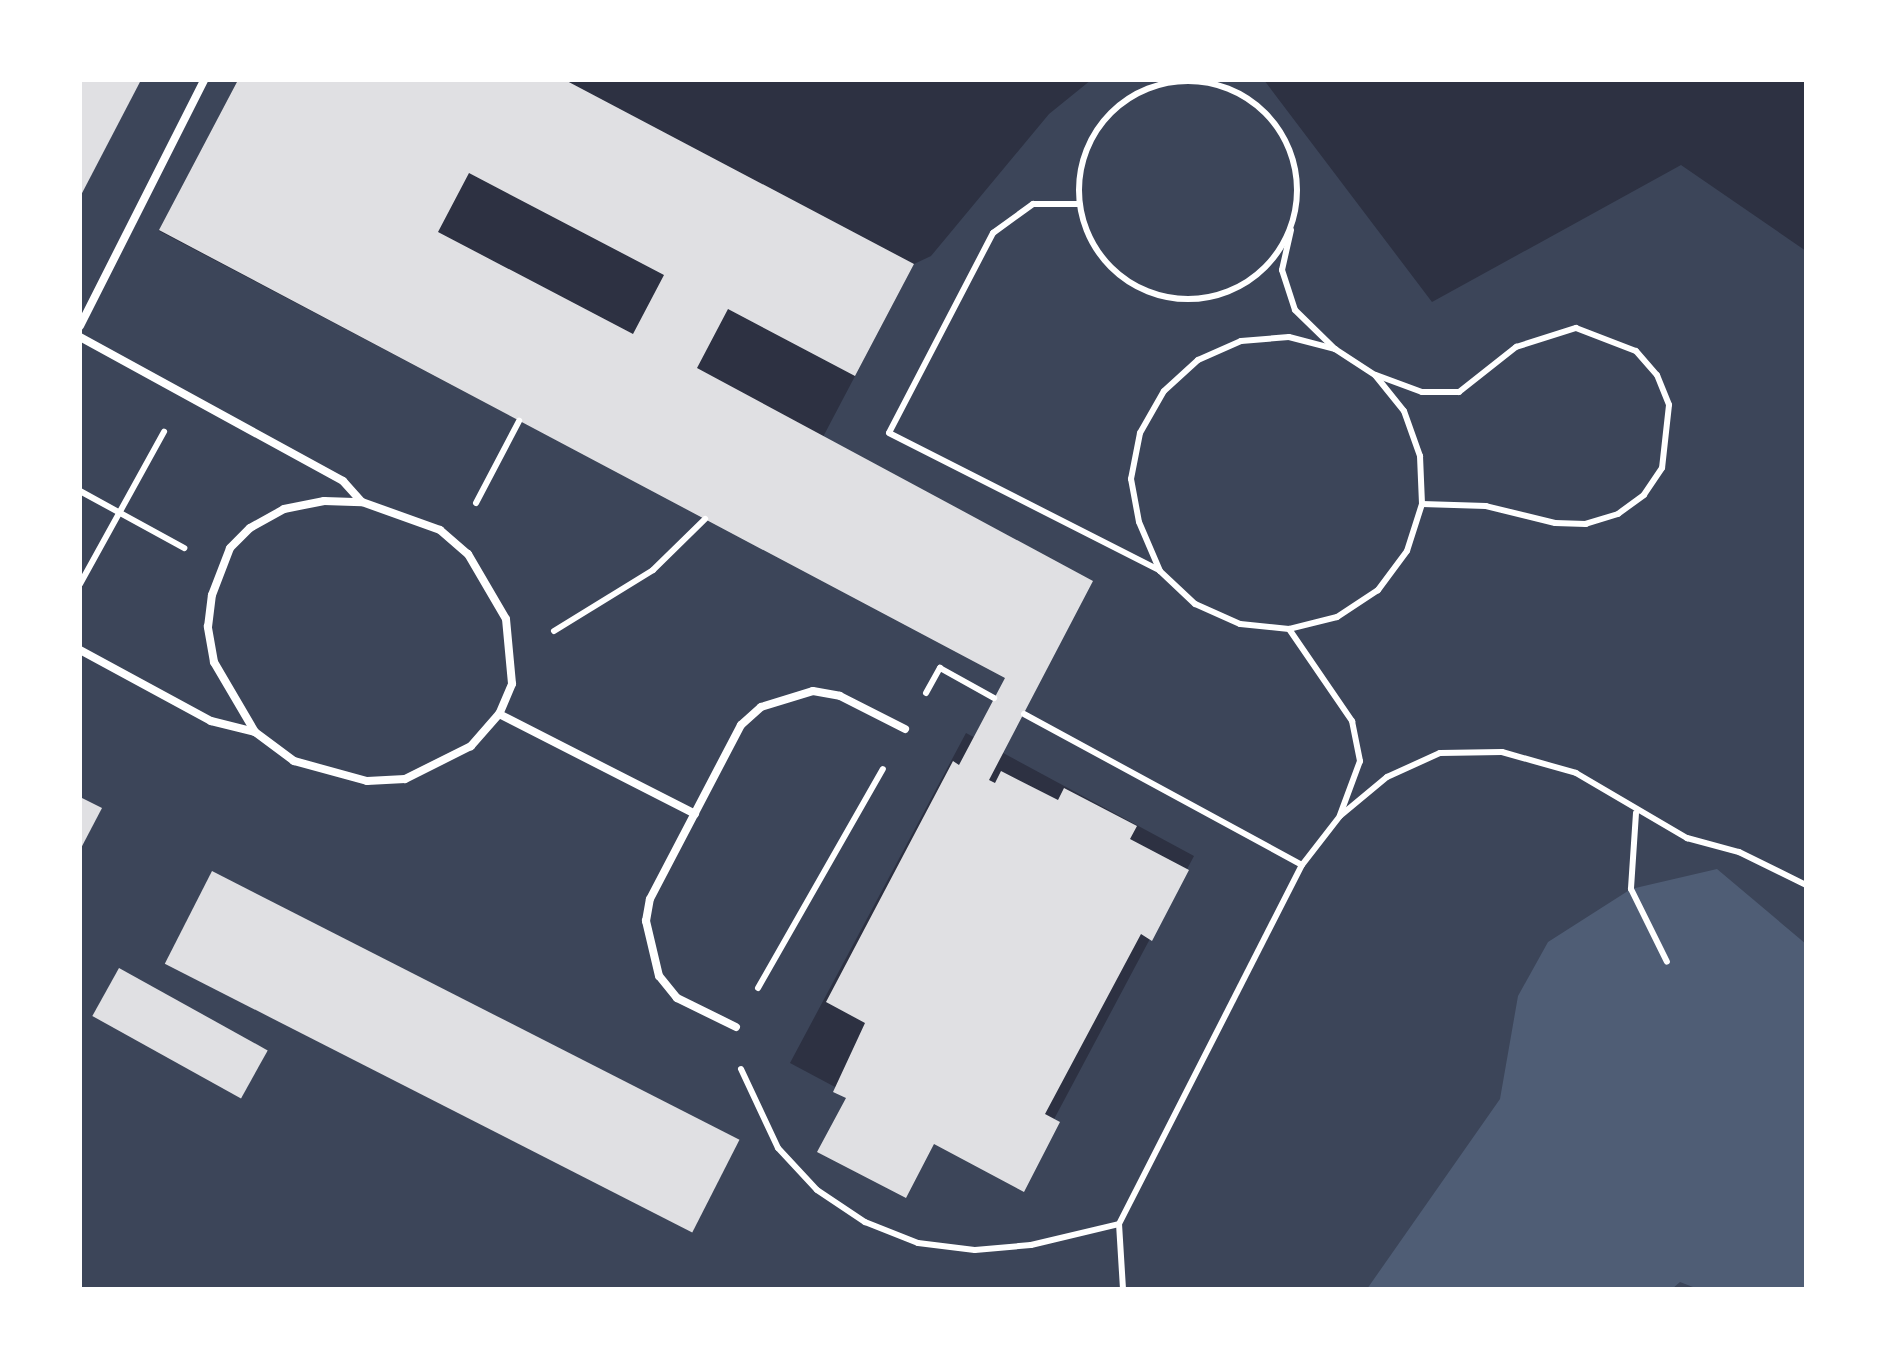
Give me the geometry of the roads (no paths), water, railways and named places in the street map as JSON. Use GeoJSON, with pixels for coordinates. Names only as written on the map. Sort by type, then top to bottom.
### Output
{"type":"FeatureCollection","features":[{"type":"Feature","properties":{"kind":"lane"},"geometry":{"type":"LineString","coordinates":[[80,326],[204,80]]}},
{"type":"Feature","properties":{"kind":"lane"},"geometry":{"type":"LineString","coordinates":[[80,337],[343,481],[362,502]]}},
{"type":"Feature","properties":{"kind":"lane"},"geometry":{"type":"LineString","coordinates":[[80,650],[211,720],[255,732],[294,761],[367,782],[405,778],[440,766],[471,746],[500,714],[512,684],[510,646],[491,585],[454,544],[422,522],[362,502],[284,508],[250,528],[220,568],[208,628],[214,662],[255,732]]}},
{"type":"Feature","properties":{"kind":"lane"},"geometry":{"type":"LineString","coordinates":[[736,1027],[677,998],[648,949],[650,899],[741,725],[787,695],[840,696],[905,729]]}},
{"type":"Feature","properties":{"kind":"lane"},"geometry":{"type":"LineString","coordinates":[[500,714],[695,814]]}}]}
